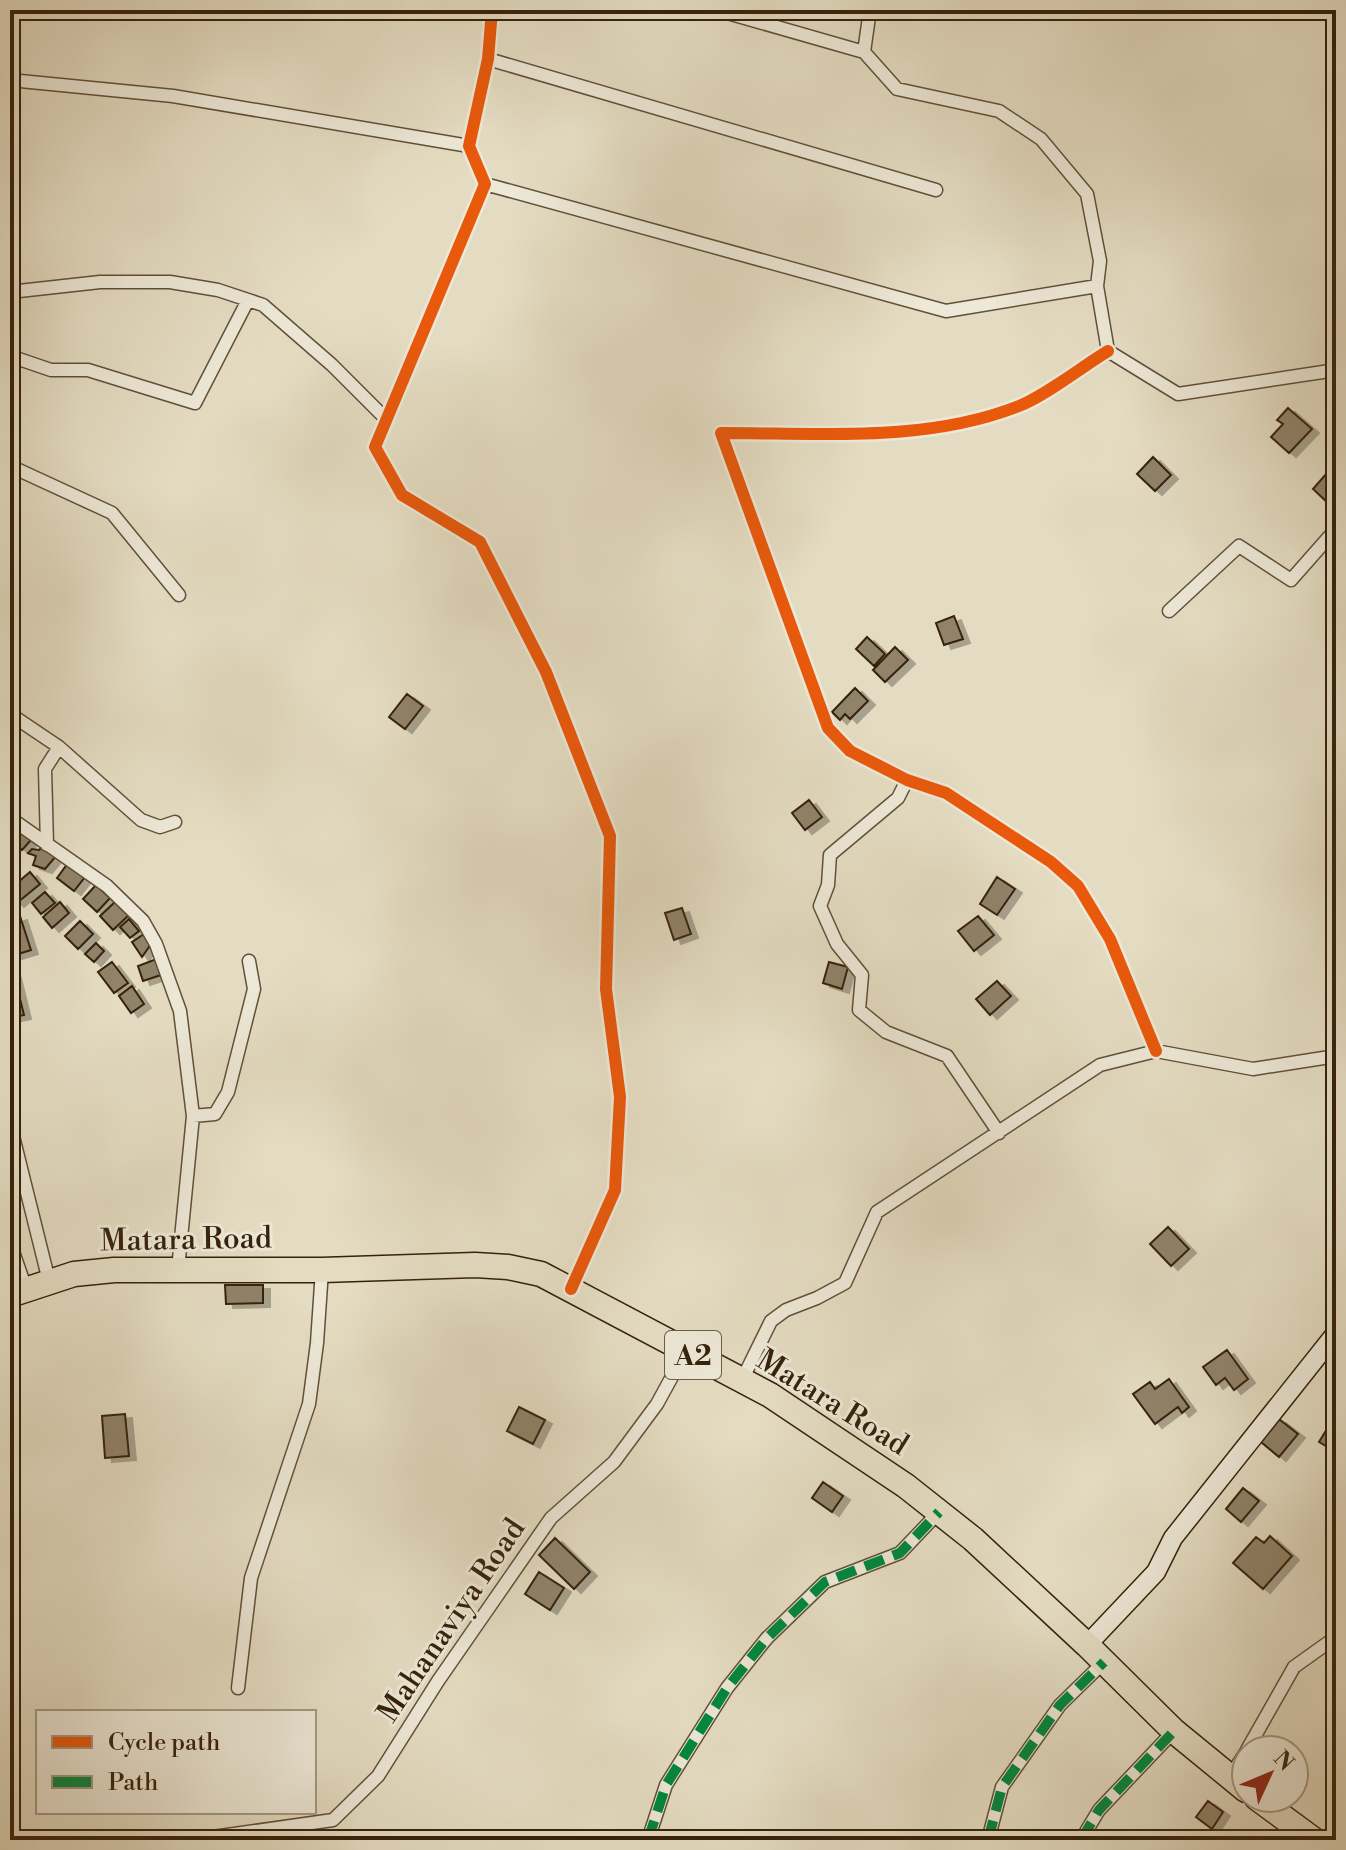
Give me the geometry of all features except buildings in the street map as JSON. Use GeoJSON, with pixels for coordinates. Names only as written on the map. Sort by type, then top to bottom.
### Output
{"type":"FeatureCollection","features":[{"type":"Feature","properties":{"kind":"highway","name":"Matara Road"},"geometry":{"type":"LineString","coordinates":[[18,1292],[74,1274],[114,1270],[322,1270],[475,1265],[508,1267],[541,1274],[796,1410],[939,1512],[973,1539],[1174,1731],[1230,1778]]}},
{"type":"Feature","properties":{"kind":"highway"},"geometry":{"type":"LineString","coordinates":[[1279,1814],[1314,1840]]}},
{"type":"Feature","properties":{"kind":"main road"},"geometry":{"type":"LineString","coordinates":[[1095,1653],[1156,1572],[1173,1538],[1336,1333]]}},
{"type":"Feature","properties":{"kind":"street"},"geometry":{"type":"LineString","coordinates":[[492,10],[488,59],[469,146],[485,184],[375,447],[402,495],[480,542],[546,672],[610,836],[606,989],[620,1097],[615,1190],[571,1289]]}},
{"type":"Feature","properties":{"kind":"street"},"geometry":{"type":"LineString","coordinates":[[717,10],[864,52],[897,89],[999,111],[1041,139],[1087,194],[1100,261],[1097,286],[1108,351],[1178,394],[1336,370]]}},
{"type":"Feature","properties":{"kind":"street"},"geometry":{"type":"LineString","coordinates":[[864,52],[870,10]]}},
{"type":"Feature","properties":{"kind":"street"},"geometry":{"type":"LineString","coordinates":[[488,59],[936,190]]}},
{"type":"Feature","properties":{"kind":"street"},"geometry":{"type":"LineString","coordinates":[[10,80],[173,96],[469,146]]}},
{"type":"Feature","properties":{"kind":"street"},"geometry":{"type":"LineString","coordinates":[[485,184],[946,311],[1097,286]]}},
{"type":"Feature","properties":{"kind":"street"},"geometry":{"type":"LineString","coordinates":[[10,292],[100,282],[170,282],[218,290],[263,305],[332,365],[386,419]]}},
{"type":"Feature","properties":{"kind":"street"},"geometry":{"type":"LineString","coordinates":[[10,356],[51,370],[88,370],[195,403],[248,300]]}},
{"type":"Feature","properties":{"kind":"street"},"geometry":{"type":"LineString","coordinates":[[1108,351],[1022,406],[954,425],[887,433],[721,433],[828,728],[850,751],[907,780],[946,793],[1051,862],[1078,886],[1110,939],[1156,1051]]}},
{"type":"Feature","properties":{"kind":"street"},"geometry":{"type":"LineString","coordinates":[[10,466],[112,513],[179,595]]}},
{"type":"Feature","properties":{"kind":"street"},"geometry":{"type":"LineString","coordinates":[[1169,611],[1239,546],[1291,580],[1336,529]]}},
{"type":"Feature","properties":{"kind":"street"},"geometry":{"type":"LineString","coordinates":[[10,714],[59,747],[141,820],[160,827],[175,822]]}},
{"type":"Feature","properties":{"kind":"street"},"geometry":{"type":"LineString","coordinates":[[47,845],[45,769],[59,747]]}},
{"type":"Feature","properties":{"kind":"street"},"geometry":{"type":"LineString","coordinates":[[907,780],[898,798],[830,855],[828,885],[820,906],[837,944],[862,975],[859,1010],[886,1032],[947,1056],[999,1133]]}},
{"type":"Feature","properties":{"kind":"street"},"geometry":{"type":"LineString","coordinates":[[10,818],[107,886],[143,921],[156,944],[180,1011],[193,1116],[178,1269]]}},
{"type":"Feature","properties":{"kind":"street"},"geometry":{"type":"LineString","coordinates":[[193,1116],[215,1114],[228,1092],[254,989],[249,961]]}},
{"type":"Feature","properties":{"kind":"street"},"geometry":{"type":"LineString","coordinates":[[742,1380],[771,1321],[786,1310],[845,1283],[877,1212],[1100,1065],[1156,1051],[1253,1069],[1336,1056]]}},
{"type":"Feature","properties":{"kind":"street"},"geometry":{"type":"LineString","coordinates":[[10,1124],[49,1281]]}},
{"type":"Feature","properties":{"kind":"street"},"geometry":{"type":"LineString","coordinates":[[10,1243],[18,1292]]}},
{"type":"Feature","properties":{"kind":"street"},"geometry":{"type":"LineString","coordinates":[[238,1688],[251,1578],[309,1404],[322,1270]]}},
{"type":"Feature","properties":{"kind":"street","name":"Mahanaviya Road"},"geometry":{"type":"LineString","coordinates":[[211,1840],[213,1837],[269,1827],[333,1820],[378,1776],[438,1681],[551,1518],[614,1462],[657,1404],[686,1351]]}},
{"type":"Feature","properties":{"kind":"street"},"geometry":{"type":"LineString","coordinates":[[648,1840],[666,1785],[727,1688],[767,1638],[825,1582],[900,1553],[939,1512]]}},
{"type":"Feature","properties":{"kind":"street"},"geometry":{"type":"LineString","coordinates":[[1257,1734],[1294,1667],[1336,1637]]}},
{"type":"Feature","properties":{"kind":"street"},"geometry":{"type":"LineString","coordinates":[[988,1840],[1002,1787],[1095,1653]]}},
{"type":"Feature","properties":{"kind":"street"},"geometry":{"type":"LineString","coordinates":[[1081,1840],[1099,1810],[1174,1731]]}},
{"type":"Feature","properties":{"kind":"marked path"},"geometry":{"type":"LineString","coordinates":[[648,1840],[666,1785],[727,1688],[767,1638],[825,1582],[900,1553],[939,1512]]}},
{"type":"Feature","properties":{"kind":"marked path"},"geometry":{"type":"LineString","coordinates":[[988,1840],[1002,1787],[1060,1705],[1104,1662]]}},
{"type":"Feature","properties":{"kind":"marked path"},"geometry":{"type":"LineString","coordinates":[[1081,1840],[1099,1810],[1174,1731]]}},
{"type":"Feature","properties":{"kind":"cycle path"},"geometry":{"type":"LineString","coordinates":[[492,10],[488,59],[469,146],[485,184],[375,447],[402,495],[480,542],[546,672],[610,836],[606,989],[620,1097],[615,1190],[571,1289]]}},
{"type":"Feature","properties":{"kind":"cycle path"},"geometry":{"type":"LineString","coordinates":[[1108,351],[1019,406],[947,426],[872,433],[721,433],[828,728],[850,751],[907,780],[946,793],[1051,862],[1078,886],[1110,939],[1156,1051]]}}]}
